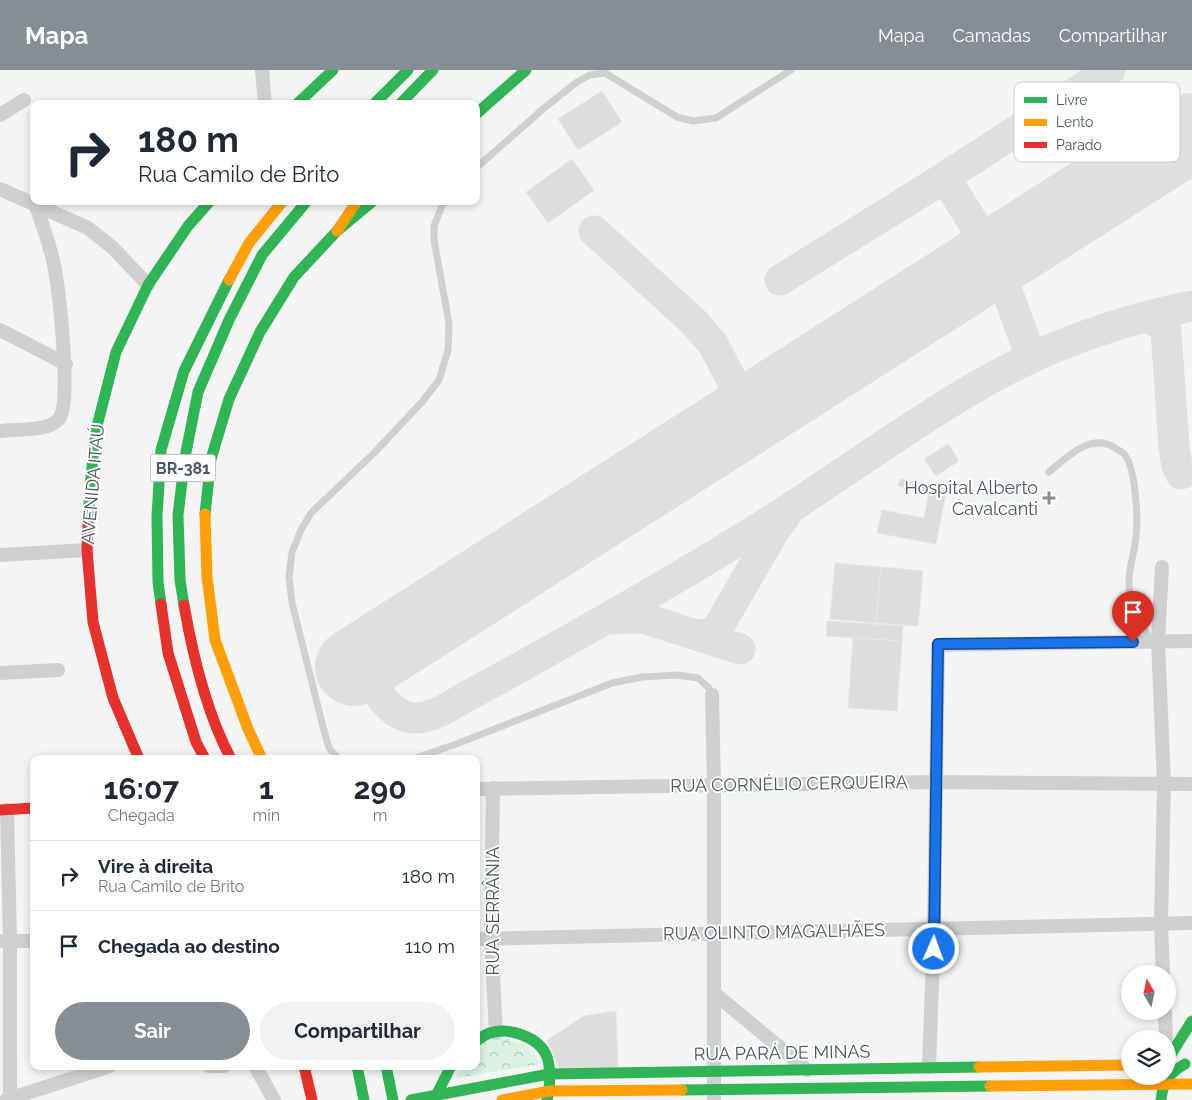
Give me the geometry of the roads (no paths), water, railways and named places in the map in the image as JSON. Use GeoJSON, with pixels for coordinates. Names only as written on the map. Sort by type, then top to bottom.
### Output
{"type":"FeatureCollection","features":[{"type":"Feature","properties":{"kind":"main road"},"geometry":{"type":"LineString","coordinates":[[302,100],[333,70]]}},
{"type":"Feature","properties":{"kind":"main road"},"geometry":{"type":"LineString","coordinates":[[378,100],[408,70]]}},
{"type":"Feature","properties":{"kind":"main road"},"geometry":{"type":"LineString","coordinates":[[404,100],[433,70]]}},
{"type":"Feature","properties":{"kind":"main road"},"geometry":{"type":"LineString","coordinates":[[439,81],[446,70]]}},
{"type":"Feature","properties":{"kind":"main road"},"geometry":{"type":"LineString","coordinates":[[480,110],[526,70]]}},
{"type":"Feature","properties":{"kind":"main road","name":"AVENIDA ITAÚ"},"geometry":{"type":"LineString","coordinates":[[137,755],[113,698],[93,622],[87,550],[90,486],[96,430],[116,352],[148,285],[188,226],[206,205]]}},
{"type":"Feature","properties":{"kind":"main road","name":"BR-381"},"geometry":{"type":"LineString","coordinates":[[203,755],[196,742],[168,653],[165,635],[158,573],[157,516],[161,450],[184,371],[213,311],[249,243],[280,205]]}},
{"type":"Feature","properties":{"kind":"main road","name":"BR-381"},"geometry":{"type":"LineString","coordinates":[[228,755],[220,738],[192,650],[180,580],[178,515],[184,457],[198,392],[229,320],[262,255],[303,205]]}},
{"type":"Feature","properties":{"kind":"main road"},"geometry":{"type":"LineString","coordinates":[[260,755],[248,729],[215,640],[207,577],[204,521],[211,460],[229,399],[260,332],[294,277],[336,231],[354,205]]}},
{"type":"Feature","properties":{"kind":"main road"},"geometry":{"type":"LineString","coordinates":[[336,231],[368,205]]}},
{"type":"Feature","properties":{"kind":"main road"},"geometry":{"type":"LineString","coordinates":[[3,810],[30,808]]}},
{"type":"Feature","properties":{"kind":"main road"},"geometry":{"type":"LineString","coordinates":[[1176,1046],[1192,1020]]}},
{"type":"Feature","properties":{"kind":"main road"},"geometry":{"type":"LineString","coordinates":[[480,1039],[490,1033],[516,1032],[540,1045],[548,1058],[548,1096]]}},
{"type":"Feature","properties":{"kind":"main road"},"geometry":{"type":"LineString","coordinates":[[1176,1064],[1189,1064]]}},
{"type":"Feature","properties":{"kind":"main road"},"geometry":{"type":"LineString","coordinates":[[1176,1069],[1189,1064]]}},
{"type":"Feature","properties":{"kind":"main road","name":"RUA PARÁ DE MINAS"},"geometry":{"type":"LineString","coordinates":[[411,1100],[549,1074],[1121,1065]]}},
{"type":"Feature","properties":{"kind":"main road"},"geometry":{"type":"LineString","coordinates":[[305,1070],[312,1095],[322,1100]]}},
{"type":"Feature","properties":{"kind":"main road"},"geometry":{"type":"LineString","coordinates":[[358,1070],[364,1100]]}},
{"type":"Feature","properties":{"kind":"main road"},"geometry":{"type":"LineString","coordinates":[[387,1070],[393,1100]]}},
{"type":"Feature","properties":{"kind":"main road"},"geometry":{"type":"LineString","coordinates":[[437,1094],[449,1070]]}},
{"type":"Feature","properties":{"kind":"main road","name":"RUA PARÁ DE MINAS"},"geometry":{"type":"LineString","coordinates":[[1176,1085],[1192,1084]]}},
{"type":"Feature","properties":{"kind":"main road","name":"RUA PARÁ DE MINAS"},"geometry":{"type":"LineString","coordinates":[[502,1100],[548,1096],[713,1095],[1133,1085]]}},
{"type":"Feature","properties":{"kind":"main road"},"geometry":{"type":"LineString","coordinates":[[1161,1100],[1162,1085]]}},
{"type":"Feature","properties":{"kind":"street"},"geometry":{"type":"LineString","coordinates":[[262,70],[265,100]]}},
{"type":"Feature","properties":{"kind":"street"},"geometry":{"type":"LineString","coordinates":[[0,116],[24,100]]}},
{"type":"Feature","properties":{"kind":"street"},"geometry":{"type":"LineString","coordinates":[[0,189],[30,202]]}},
{"type":"Feature","properties":{"kind":"street"},"geometry":{"type":"LineString","coordinates":[[0,431],[43,427],[55,422],[62,414],[66,364],[55,271],[48,239],[35,205]]}},
{"type":"Feature","properties":{"kind":"street"},"geometry":{"type":"LineString","coordinates":[[37,205],[88,228],[113,248],[148,285]]}},
{"type":"Feature","properties":{"kind":"street"},"geometry":{"type":"LineString","coordinates":[[0,330],[66,364]]}},
{"type":"Feature","properties":{"kind":"street"},"geometry":{"type":"LineString","coordinates":[[0,555],[87,550]]}},
{"type":"Feature","properties":{"kind":"street"},"geometry":{"type":"LineString","coordinates":[[1162,567],[1155,641],[1164,784],[1161,924],[1163,965]]}},
{"type":"Feature","properties":{"kind":"street"},"geometry":{"type":"LineString","coordinates":[[929,1067],[934,930],[938,644],[1192,641]]}},
{"type":"Feature","properties":{"kind":"street"},"geometry":{"type":"LineString","coordinates":[[0,673],[58,670]]}},
{"type":"Feature","properties":{"kind":"street"},"geometry":{"type":"LineString","coordinates":[[712,695],[714,785],[713,1095]]}},
{"type":"Feature","properties":{"kind":"street","name":"RUA CORNÉLIO CERQUEIRA"},"geometry":{"type":"LineString","coordinates":[[480,789],[935,782],[1192,784]]}},
{"type":"Feature","properties":{"kind":"street","name":"RUA SERRÂNIA"},"geometry":{"type":"LineString","coordinates":[[493,788],[491,938],[496,1033]]}},
{"type":"Feature","properties":{"kind":"street"},"geometry":{"type":"LineString","coordinates":[[3,810],[5,1068],[8,1099],[98,1070]]}},
{"type":"Feature","properties":{"kind":"street","name":"RUA OLINTO MAGALHÃES"},"geometry":{"type":"LineString","coordinates":[[480,939],[1192,923]]}},
{"type":"Feature","properties":{"kind":"street"},"geometry":{"type":"LineString","coordinates":[[5,941],[30,941]]}},
{"type":"Feature","properties":{"kind":"street"},"geometry":{"type":"LineString","coordinates":[[714,993],[807,1070]]}},
{"type":"Feature","properties":{"kind":"street"},"geometry":{"type":"LineString","coordinates":[[257,1070],[274,1100]]}},
{"type":"Feature","properties":{"kind":"lane"},"geometry":{"type":"LineString","coordinates":[[480,164],[543,109],[577,82],[590,75],[605,73],[677,117],[693,121],[716,118],[790,70]]}},
{"type":"Feature","properties":{"kind":"lane"},"geometry":{"type":"LineString","coordinates":[[335,755],[329,748],[323,728],[292,603],[289,577],[292,552],[311,513],[374,453],[422,402],[439,380],[448,350],[449,323],[434,240],[434,226],[442,205]]}},
{"type":"Feature","properties":{"kind":"lane"},"geometry":{"type":"LineString","coordinates":[[1049,472],[1072,453],[1092,443],[1107,443],[1125,455],[1132,469],[1137,505],[1137,534],[1129,585],[1133,607],[1155,641]]}},
{"type":"Feature","properties":{"kind":"lane"},"geometry":{"type":"LineString","coordinates":[[424,755],[612,683],[642,677],[676,675],[698,678],[709,688],[712,695]]}},
{"type":"Feature","properties":{"kind":"place","name":"Hospital Alberto Cavalcanti"},"geometry":{"type":"Point","coordinates":[1049,498]}}]}
